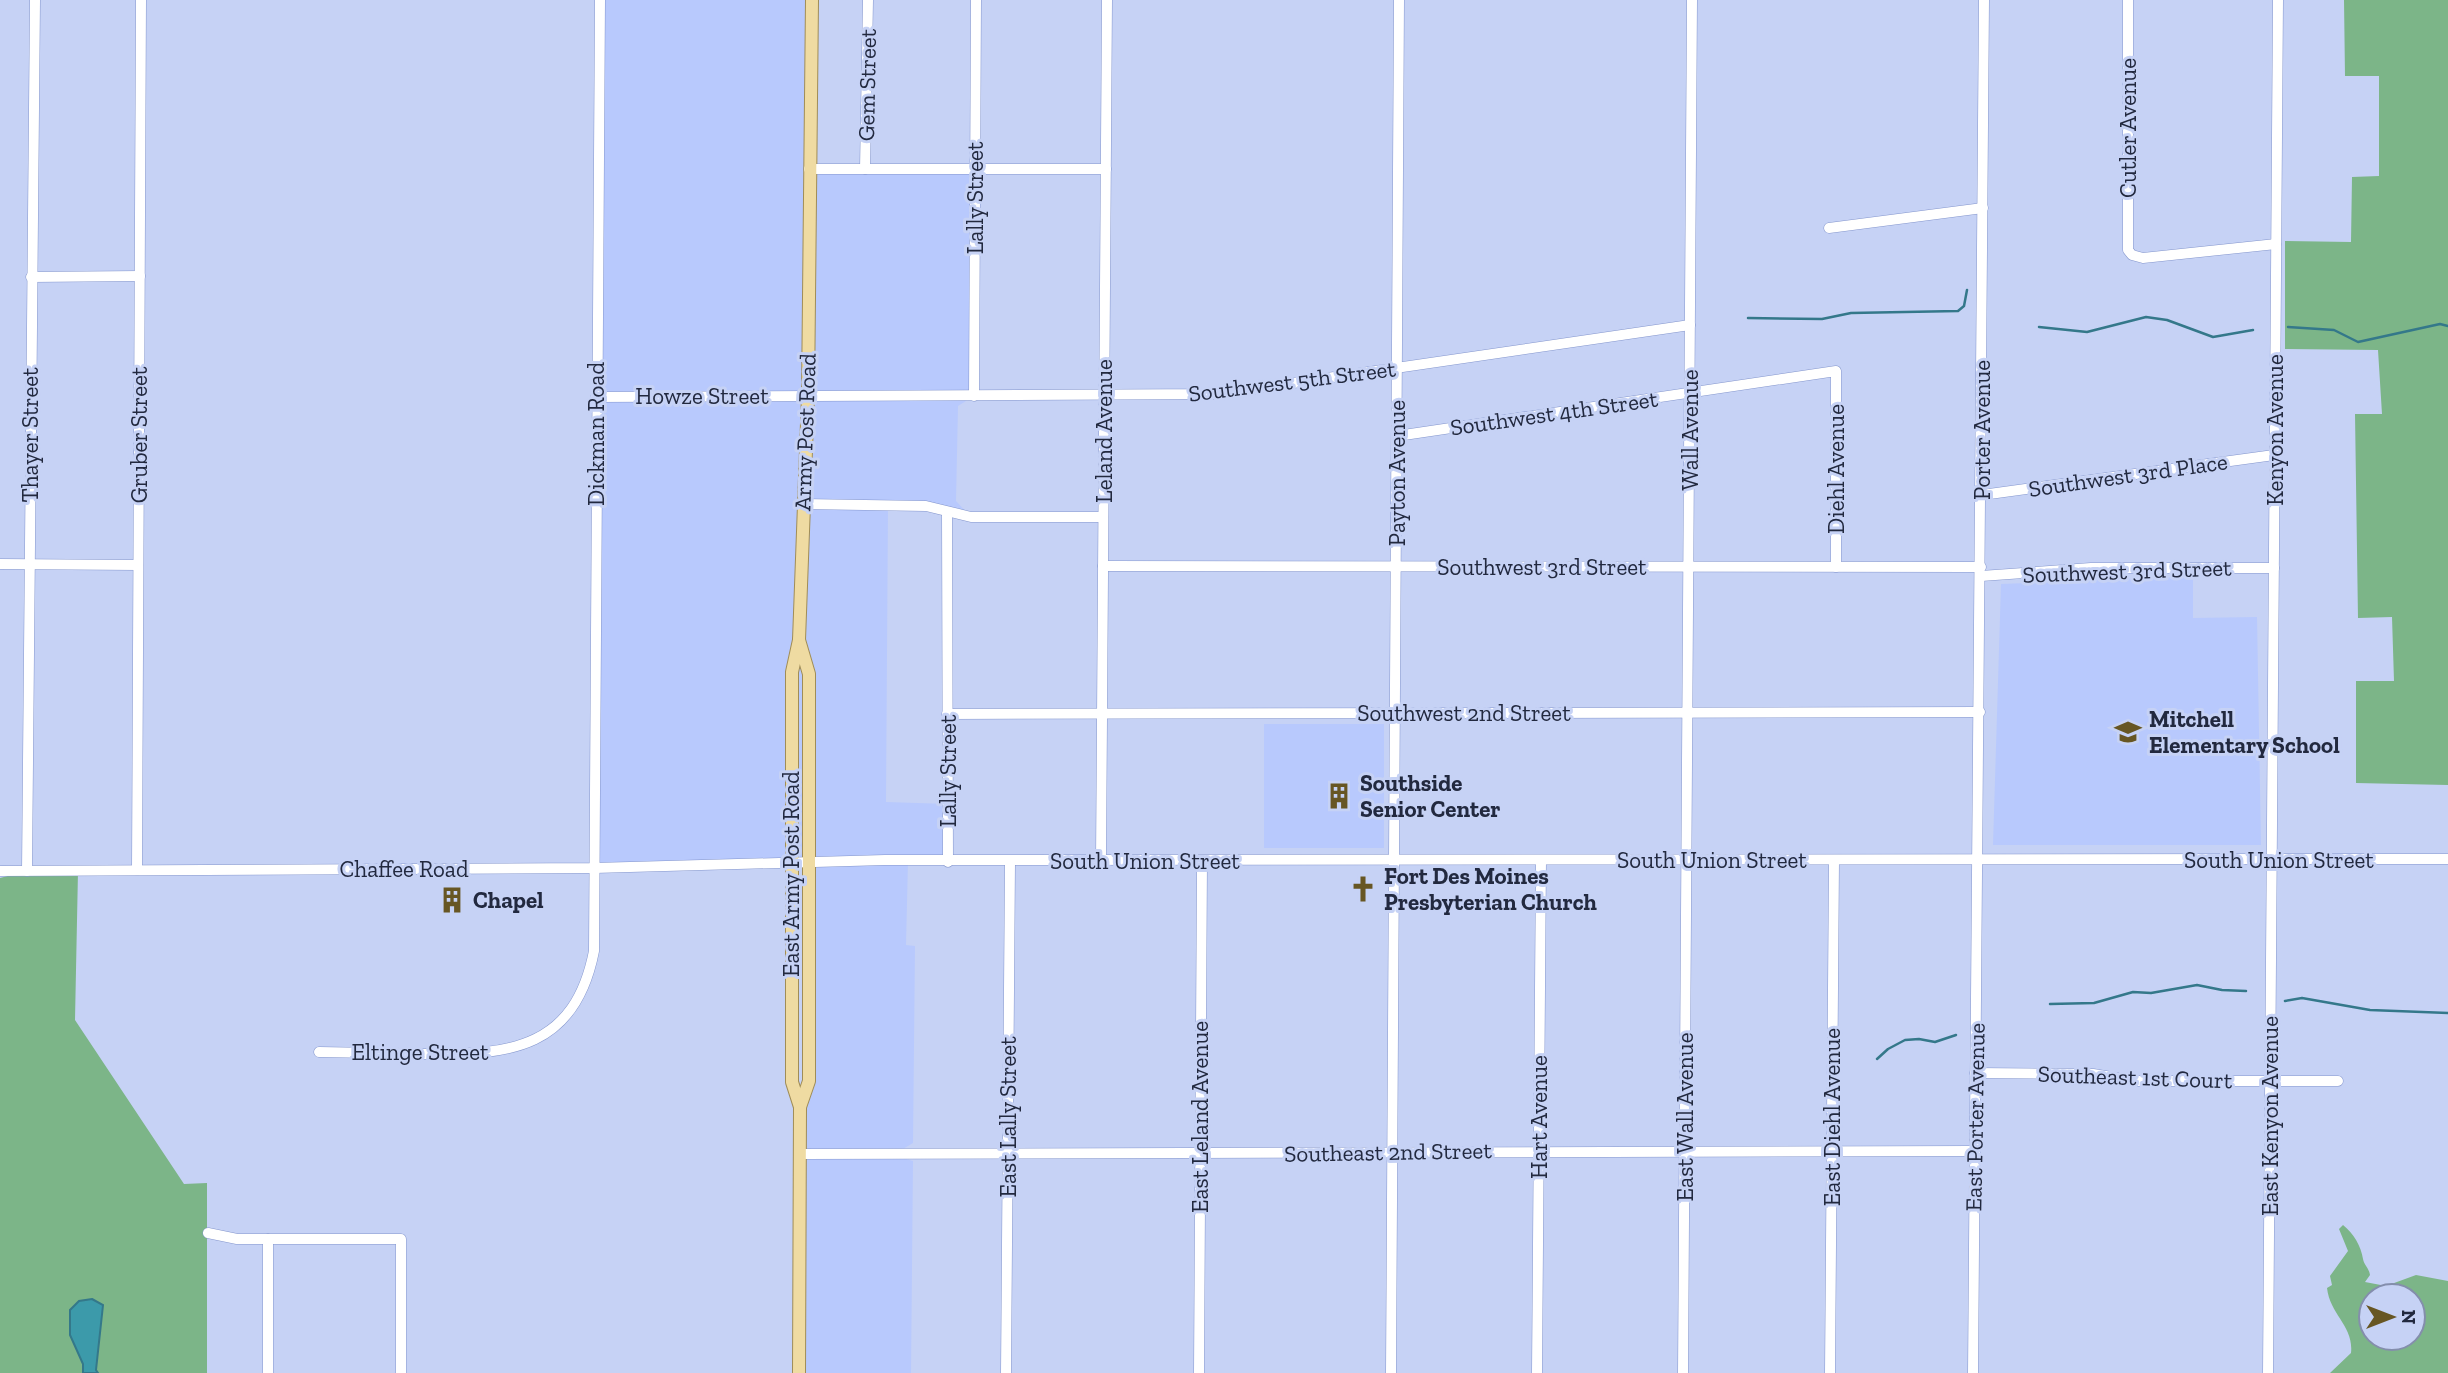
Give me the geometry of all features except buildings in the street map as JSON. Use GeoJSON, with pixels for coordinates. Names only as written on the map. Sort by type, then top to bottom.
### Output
{"type":"FeatureCollection","features":[{"type":"Feature","properties":{"kind":"main road","name":"Army Post Road"},"geometry":{"type":"LineString","coordinates":[[808,863],[809,674],[799,640],[808,396],[811,0]]}},
{"type":"Feature","properties":{"kind":"main road","name":"East Army Post Road"},"geometry":{"type":"LineString","coordinates":[[799,640],[792,672],[791,863],[792,1082],[800,1107],[801,1154],[799,1373]]}},
{"type":"Feature","properties":{"kind":"main road","name":"East Army Post Road"},"geometry":{"type":"LineString","coordinates":[[800,1107],[808,1081],[808,863]]}},
{"type":"Feature","properties":{"kind":"street","name":"Thayer Street"},"geometry":{"type":"LineString","coordinates":[[27,871],[35,0]]}},
{"type":"Feature","properties":{"kind":"street","name":"Gruber Street"},"geometry":{"type":"LineString","coordinates":[[137,870],[141,0]]}},
{"type":"Feature","properties":{"kind":"street","name":"Dickman Road"},"geometry":{"type":"LineString","coordinates":[[594,868],[600,0]]}},
{"type":"Feature","properties":{"kind":"street","name":"Gem Street"},"geometry":{"type":"LineString","coordinates":[[866,169],[867,0]]}},
{"type":"Feature","properties":{"kind":"street","name":"Lally Street"},"geometry":{"type":"LineString","coordinates":[[974,396],[976,0]]}},
{"type":"Feature","properties":{"kind":"street","name":"Leland Avenue"},"geometry":{"type":"LineString","coordinates":[[1101,861],[1107,0]]}},
{"type":"Feature","properties":{"kind":"street","name":"Payton Avenue"},"geometry":{"type":"LineString","coordinates":[[1391,1373],[1399,0]]}},
{"type":"Feature","properties":{"kind":"street","name":"Wall Avenue"},"geometry":{"type":"LineString","coordinates":[[1687,861],[1692,0]]}},
{"type":"Feature","properties":{"kind":"street","name":"Porter Avenue"},"geometry":{"type":"LineString","coordinates":[[1979,860],[1984,0]]}},
{"type":"Feature","properties":{"kind":"street","name":"Cutler Avenue"},"geometry":{"type":"LineString","coordinates":[[2128,0],[2127,244],[2132,255],[2143,258],[2276,244]]}},
{"type":"Feature","properties":{"kind":"street","name":"Kenyon Avenue"},"geometry":{"type":"LineString","coordinates":[[2272,860],[2278,0]]}},
{"type":"Feature","properties":{"kind":"street"},"geometry":{"type":"LineString","coordinates":[[809,169],[1106,169]]}},
{"type":"Feature","properties":{"kind":"street"},"geometry":{"type":"LineString","coordinates":[[1829,228],[1983,208]]}},
{"type":"Feature","properties":{"kind":"street"},"geometry":{"type":"LineString","coordinates":[[31,277],[139,276]]}},
{"type":"Feature","properties":{"kind":"street","name":"Southwest 5th Street"},"geometry":{"type":"LineString","coordinates":[[808,396],[1218,394],[1690,325]]}},
{"type":"Feature","properties":{"kind":"street","name":"Southwest 4th Street"},"geometry":{"type":"LineString","coordinates":[[1397,436],[1836,371]]}},
{"type":"Feature","properties":{"kind":"street","name":"Diehl Avenue"},"geometry":{"type":"LineString","coordinates":[[1836,371],[1836,567]]}},
{"type":"Feature","properties":{"kind":"street","name":"Howze Street"},"geometry":{"type":"LineString","coordinates":[[596,397],[808,396]]}},
{"type":"Feature","properties":{"kind":"street","name":"Southwest 3rd Place"},"geometry":{"type":"LineString","coordinates":[[1982,495],[2274,456]]}},
{"type":"Feature","properties":{"kind":"street"},"geometry":{"type":"LineString","coordinates":[[803,504],[926,506],[971,517],[1103,517]]}},
{"type":"Feature","properties":{"kind":"street","name":"Lally Street"},"geometry":{"type":"LineString","coordinates":[[947,512],[948,862]]}},
{"type":"Feature","properties":{"kind":"street"},"geometry":{"type":"LineString","coordinates":[[0,564],[138,565]]}},
{"type":"Feature","properties":{"kind":"street","name":"Southwest 3rd Street"},"geometry":{"type":"LineString","coordinates":[[1103,566],[1836,567],[1981,571],[2274,568]]}},
{"type":"Feature","properties":{"kind":"street","name":"Southwest 2nd Street"},"geometry":{"type":"LineString","coordinates":[[947,714],[1980,712]]}},
{"type":"Feature","properties":{"kind":"street","name":"South Union Street"},"geometry":{"type":"LineString","coordinates":[[808,863],[2448,859]]}},
{"type":"Feature","properties":{"kind":"street","name":"Hart Avenue"},"geometry":{"type":"LineString","coordinates":[[1537,1373],[1541,860]]}},
{"type":"Feature","properties":{"kind":"street","name":"East Diehl Avenue"},"geometry":{"type":"LineString","coordinates":[[1830,1373],[1834,860]]}},
{"type":"Feature","properties":{"kind":"street","name":"East Porter Avenue"},"geometry":{"type":"LineString","coordinates":[[1973,1373],[1979,860]]}},
{"type":"Feature","properties":{"kind":"street","name":"East Kenyon Avenue"},"geometry":{"type":"LineString","coordinates":[[2268,1373],[2272,860]]}},
{"type":"Feature","properties":{"kind":"street","name":"East Leland Avenue"},"geometry":{"type":"LineString","coordinates":[[1199,1373],[1202,861]]}},
{"type":"Feature","properties":{"kind":"street","name":"East Wall Avenue"},"geometry":{"type":"LineString","coordinates":[[1683,1373],[1687,861]]}},
{"type":"Feature","properties":{"kind":"street","name":"East Lally Street"},"geometry":{"type":"LineString","coordinates":[[1006,1373],[1010,862]]}},
{"type":"Feature","properties":{"kind":"street","name":"Chaffee Road"},"geometry":{"type":"LineString","coordinates":[[0,871],[594,868],[808,863]]}},
{"type":"Feature","properties":{"kind":"street","name":"Eltinge Street"},"geometry":{"type":"LineString","coordinates":[[319,1052],[496,1053],[513,1049],[543,1034],[569,1011],[591,968],[594,951],[594,868]]}},
{"type":"Feature","properties":{"kind":"street","name":"Southeast 1st Court"},"geometry":{"type":"LineString","coordinates":[[1975,1073],[2093,1074],[2136,1082],[2338,1082]]}},
{"type":"Feature","properties":{"kind":"street","name":"Southeast 2nd Street"},"geometry":{"type":"LineString","coordinates":[[801,1154],[1007,1156],[1539,1150],[1975,1150]]}},
{"type":"Feature","properties":{"kind":"street"},"geometry":{"type":"LineString","coordinates":[[208,1233],[237,1239],[401,1239],[401,1373]]}},
{"type":"Feature","properties":{"kind":"street"},"geometry":{"type":"LineString","coordinates":[[268,1239],[268,1373]]}},
{"type":"Feature","properties":{"kind":"shaded area"},"geometry":{"type":"Polygon","coordinates":[[[600,0],[812,0],[809,169],[975,169],[974,396],[958,406],[956,501],[971,517],[926,506],[888,506],[886,802],[948,804],[948,862],[908,861],[906,945],[915,946],[913,1143],[893,1155],[913,1161],[911,1373],[799,1373],[808,863],[594,868],[600,0]]]}},
{"type":"Feature","properties":{"kind":"shaded area"},"geometry":{"type":"Polygon","coordinates":[[[2344,0],[2448,0],[2448,785],[2356,783],[2356,681],[2394,681],[2392,617],[2358,618],[2355,414],[2382,414],[2378,350],[2285,349],[2285,241],[2351,242],[2352,177],[2379,176],[2379,76],[2345,76],[2344,0]]]}},
{"type":"Feature","properties":{"kind":"shaded area","name":"Mitchell Elementary School"},"geometry":{"type":"Polygon","coordinates":[[[2193,576],[2193,618],[2257,617],[2261,845],[1993,845],[2001,584],[2193,576]]]}},
{"type":"Feature","properties":{"kind":"shaded area"},"geometry":{"type":"Polygon","coordinates":[[[1264,724],[1384,724],[1384,848],[1264,848],[1264,724]]]}},
{"type":"Feature","properties":{"kind":"shaded area"},"geometry":{"type":"Polygon","coordinates":[[[27,871],[78,871],[75,1020],[184,1184],[207,1183],[207,1373],[0,1373],[0,878],[27,871]]]}},
{"type":"Feature","properties":{"kind":"shaded area"},"geometry":{"type":"Polygon","coordinates":[[[2343,1225],[2359,1245],[2370,1275],[2365,1282],[2357,1282],[2357,1352],[2427,1352],[2427,1282],[2397,1282],[2416,1275],[2448,1281],[2448,1373],[2330,1373],[2351,1353],[2349,1335],[2332,1306],[2327,1288],[2332,1285],[2330,1276],[2348,1251],[2339,1229],[2343,1225]]]}},
{"type":"Feature","properties":{"kind":"shaded area"},"geometry":{"type":"Polygon","coordinates":[[[92,1299],[103,1305],[96,1370],[98,1373],[83,1373],[83,1364],[70,1335],[70,1310],[79,1301],[92,1299]]]}},
{"type":"Feature","properties":{"kind":"waterway"},"geometry":{"type":"LineString","coordinates":[[1748,318],[1822,319],[1851,313],[1958,311],[1964,306],[1967,290]]}},
{"type":"Feature","properties":{"kind":"waterway"},"geometry":{"type":"LineString","coordinates":[[2039,327],[2087,332],[2146,317],[2167,320],[2213,337],[2253,330]]}},
{"type":"Feature","properties":{"kind":"waterway"},"geometry":{"type":"LineString","coordinates":[[2288,327],[2334,330],[2358,342],[2440,324],[2448,326]]}},
{"type":"Feature","properties":{"kind":"waterway"},"geometry":{"type":"LineString","coordinates":[[2050,1004],[2094,1003],[2133,992],[2151,993],[2197,985],[2246,991]]}},
{"type":"Feature","properties":{"kind":"waterway"},"geometry":{"type":"LineString","coordinates":[[2285,1001],[2302,998],[2370,1010],[2448,1013]]}},
{"type":"Feature","properties":{"kind":"waterway"},"geometry":{"type":"LineString","coordinates":[[1877,1059],[1905,1040],[1935,1042],[1956,1035]]}},
{"type":"Feature","properties":{"kind":"place","name":"Mitchell Elementary School"},"geometry":{"type":"Point","coordinates":[2128,732]}},
{"type":"Feature","properties":{"kind":"place","name":"Southside Senior Center"},"geometry":{"type":"Point","coordinates":[1339,796]}},
{"type":"Feature","properties":{"kind":"place","name":"Fort Des Moines Presbyterian Church"},"geometry":{"type":"Point","coordinates":[1363,889]}},
{"type":"Feature","properties":{"kind":"place","name":"Chapel"},"geometry":{"type":"Point","coordinates":[452,900]}}]}
